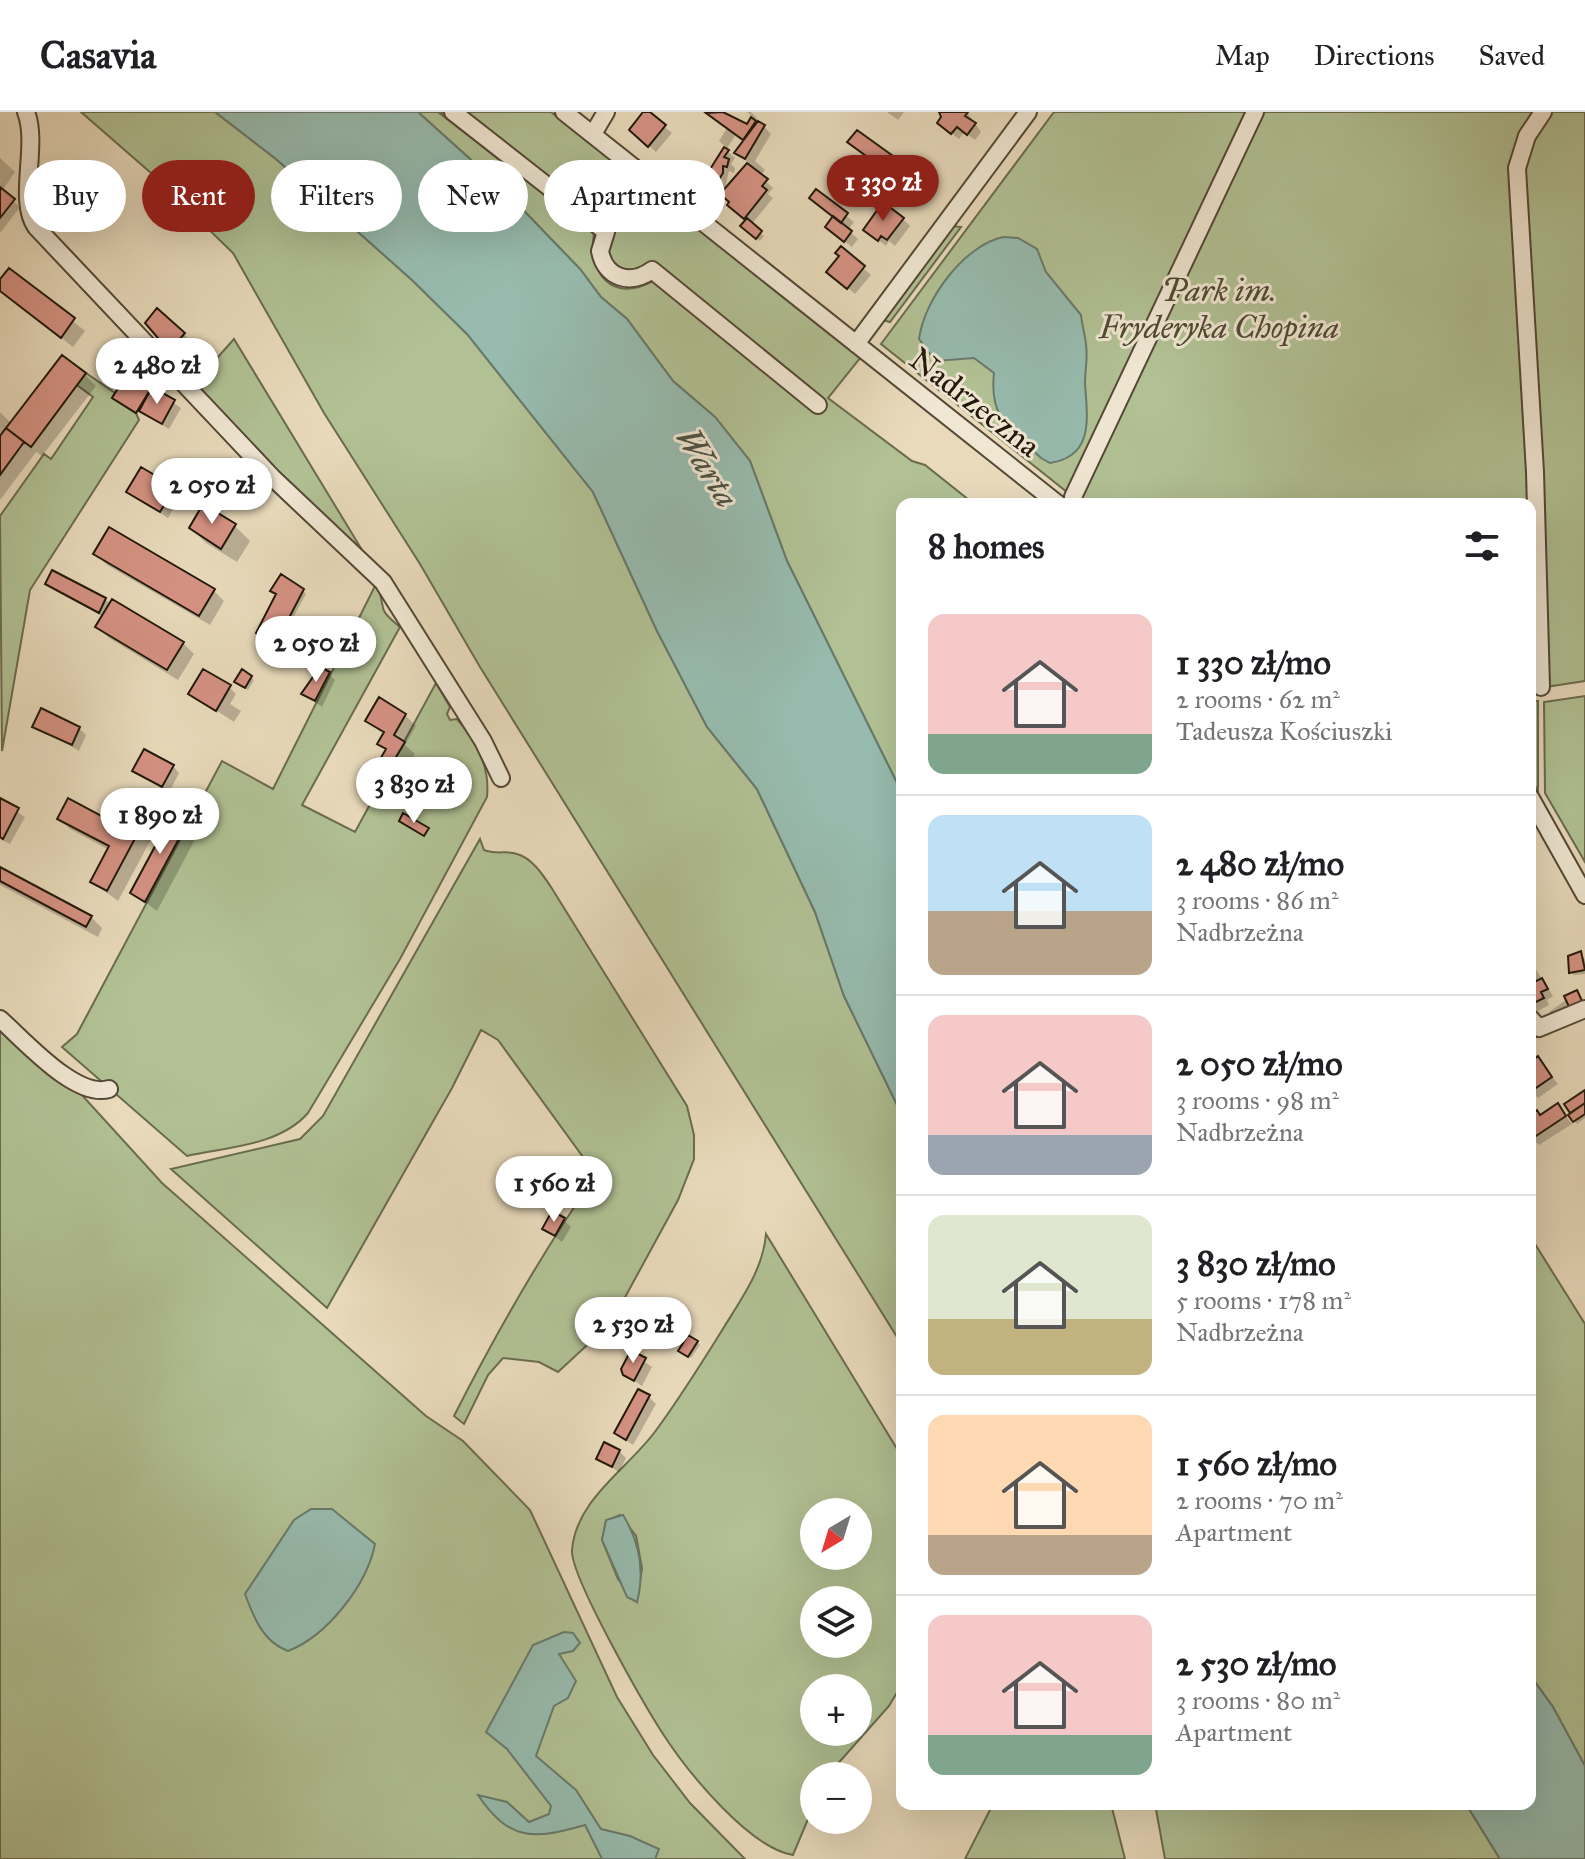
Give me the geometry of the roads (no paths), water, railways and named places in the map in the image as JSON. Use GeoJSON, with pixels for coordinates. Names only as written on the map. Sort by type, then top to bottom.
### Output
{"type":"FeatureCollection","features":[{"type":"Feature","properties":{"kind":"street"},"geometry":{"type":"LineString","coordinates":[[26,112],[31,129],[29,213],[36,227],[273,478],[383,582],[483,741],[501,778]]}},
{"type":"Feature","properties":{"kind":"street"},"geometry":{"type":"LineString","coordinates":[[453,112],[606,232],[600,251],[610,272],[620,278],[635,279],[652,270],[818,405]]}},
{"type":"Feature","properties":{"kind":"street","name":"Nadrzeczna"},"geometry":{"type":"LineString","coordinates":[[564,112],[856,344],[1063,498]]}},
{"type":"Feature","properties":{"kind":"street"},"geometry":{"type":"LineString","coordinates":[[593,134],[606,112]]}},
{"type":"Feature","properties":{"kind":"street"},"geometry":{"type":"LineString","coordinates":[[856,344],[1028,112]]}},
{"type":"Feature","properties":{"kind":"street"},"geometry":{"type":"LineString","coordinates":[[1067,498],[1255,112]]}},
{"type":"Feature","properties":{"kind":"street"},"geometry":{"type":"LineString","coordinates":[[1536,498],[1517,168],[1527,136],[1543,112]]}},
{"type":"Feature","properties":{"kind":"street"},"geometry":{"type":"LineString","coordinates":[[1536,508],[1541,687]]}},
{"type":"Feature","properties":{"kind":"street"},"geometry":{"type":"LineString","coordinates":[[1536,808],[1585,895]]}},
{"type":"Feature","properties":{"kind":"street"},"geometry":{"type":"LineString","coordinates":[[1536,1025],[1539,1028],[1585,1009]]}},
{"type":"Feature","properties":{"kind":"street"},"geometry":{"type":"LineString","coordinates":[[0,1019],[78,1086],[98,1092],[109,1089]]}},
{"type":"Feature","properties":{"kind":"water","name":"Warta"},"geometry":{"type":"Polygon","coordinates":[[[215,112],[418,112],[471,160],[418,160],[418,232],[528,232],[528,215],[580,269],[601,297],[627,319],[673,381],[715,417],[750,461],[787,561],[896,781],[896,1103],[844,996],[815,912],[757,789],[707,727],[657,631],[593,492],[467,334],[358,232],[402,232],[402,160],[277,160],[215,112]]]}},
{"type":"Feature","properties":{"kind":"water"},"geometry":{"type":"Polygon","coordinates":[[[1003,237],[1018,238],[1037,249],[1046,272],[1081,315],[1087,350],[1085,433],[1075,452],[1050,463],[1019,438],[998,412],[993,388],[994,373],[974,358],[935,361],[919,339],[929,307],[949,276],[975,251],[1003,237]]]}},
{"type":"Feature","properties":{"kind":"water"},"geometry":{"type":"Polygon","coordinates":[[[311,1509],[332,1509],[375,1544],[364,1576],[343,1607],[317,1634],[288,1651],[266,1635],[245,1594],[294,1520],[311,1509]]]}},
{"type":"Feature","properties":{"kind":"water"},"geometry":{"type":"Polygon","coordinates":[[[623,1515],[639,1557],[637,1602],[627,1597],[602,1540],[606,1520],[623,1515]]]}},
{"type":"Feature","properties":{"kind":"water"},"geometry":{"type":"Polygon","coordinates":[[[564,1632],[573,1633],[580,1643],[573,1651],[559,1654],[576,1681],[568,1698],[554,1706],[536,1756],[576,1790],[601,1829],[630,1836],[659,1849],[655,1859],[602,1859],[585,1825],[538,1834],[513,1829],[501,1822],[478,1795],[507,1802],[529,1822],[549,1814],[551,1806],[507,1749],[486,1732],[533,1645],[564,1632]]]}},
{"type":"Feature","properties":{"kind":"water"},"geometry":{"type":"Polygon","coordinates":[[[1536,1683],[1553,1707],[1585,1766],[1585,1859],[1500,1859],[1470,1810],[1536,1810],[1536,1683]]]}},
{"type":"Feature","properties":{"kind":"park label","name":"Park im. Fryderyka Chopina"},"geometry":{"type":"Point","coordinates":[1219,308]}}]}
